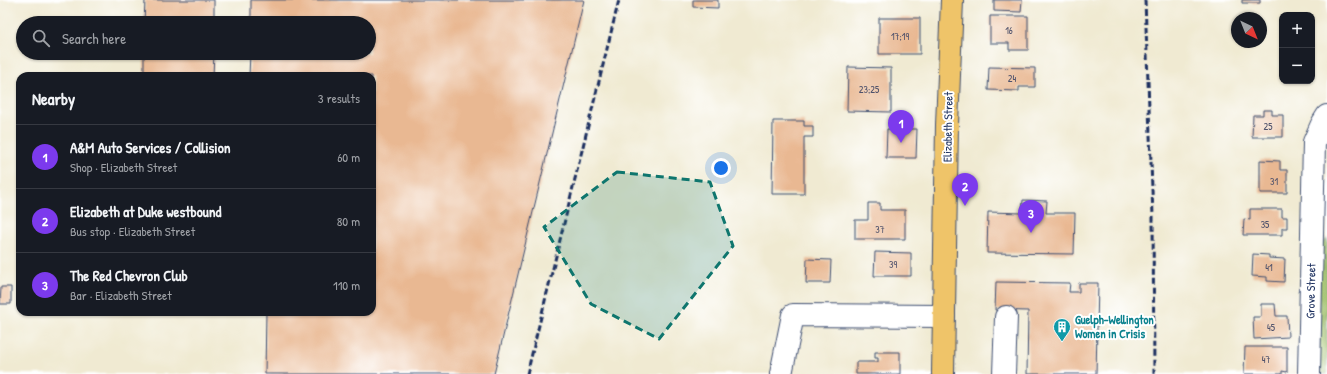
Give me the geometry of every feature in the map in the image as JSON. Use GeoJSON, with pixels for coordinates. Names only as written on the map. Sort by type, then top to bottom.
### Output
{"type":"FeatureCollection","features":[{"type":"Feature","properties":{"kind":"main road","name":"Elizabeth Street"},"geometry":{"type":"LineString","coordinates":[[943,374],[947,125],[952,0]]}},
{"type":"Feature","properties":{"kind":"street","name":"Grove Street"},"geometry":{"type":"LineString","coordinates":[[1309,374],[1314,142],[1327,116]]}},
{"type":"Feature","properties":{"kind":"street"},"geometry":{"type":"LineString","coordinates":[[781,374],[793,315],[944,316]]}},
{"type":"Feature","properties":{"kind":"street"},"geometry":{"type":"LineString","coordinates":[[1004,374],[1006,317]]}},
{"type":"Feature","properties":{"kind":"highlighted area"},"geometry":{"type":"Polygon","coordinates":[[[617,172],[710,182],[733,246],[659,339],[591,304],[544,227],[617,172]]]}},
{"type":"Feature","properties":{"kind":"green space"},"geometry":{"type":"Polygon","coordinates":[[[1327,239],[1327,374],[1318,374],[1320,245],[1327,239]]]}},
{"type":"Feature","properties":{"kind":"building"},"geometry":{"type":"Polygon","coordinates":[[[145,0],[214,0],[214,16],[144,16],[145,0]]]}},
{"type":"Feature","properties":{"kind":"building"},"geometry":{"type":"Polygon","coordinates":[[[251,0],[584,0],[494,374],[265,374],[266,316],[376,316],[376,72],[249,72],[250,60],[376,60],[376,16],[251,16],[251,0]]]}},
{"type":"Feature","properties":{"kind":"building"},"geometry":{"type":"Polygon","coordinates":[[[693,0],[718,0],[718,8],[693,7],[693,0]]]}},
{"type":"Feature","properties":{"kind":"building"},"geometry":{"type":"Polygon","coordinates":[[[994,0],[1022,0],[1021,12],[994,11],[994,0]]]}},
{"type":"Feature","properties":{"kind":"building"},"geometry":{"type":"Polygon","coordinates":[[[1242,0],[1260,0],[1260,3],[1242,3],[1242,0]]]}},
{"type":"Feature","properties":{"kind":"building"},"geometry":{"type":"Polygon","coordinates":[[[990,16],[1028,16],[1028,50],[1009,50],[1009,43],[990,43],[990,16]]]}},
{"type":"Feature","properties":{"kind":"building"},"geometry":{"type":"Polygon","coordinates":[[[879,18],[920,18],[920,54],[879,54],[879,18]]]}},
{"type":"Feature","properties":{"kind":"building"},"geometry":{"type":"Polygon","coordinates":[[[144,60],[214,60],[213,72],[144,72],[144,60]]]}},
{"type":"Feature","properties":{"kind":"building"},"geometry":{"type":"Polygon","coordinates":[[[848,67],[891,68],[891,112],[847,111],[848,67]]]}},
{"type":"Feature","properties":{"kind":"building"},"geometry":{"type":"Polygon","coordinates":[[[989,67],[1035,68],[1035,87],[1019,87],[1019,91],[988,90],[989,67]]]}},
{"type":"Feature","properties":{"kind":"building"},"geometry":{"type":"Polygon","coordinates":[[[1263,110],[1272,110],[1272,115],[1283,115],[1283,137],[1252,137],[1253,115],[1263,115],[1263,110]]]}},
{"type":"Feature","properties":{"kind":"building"},"geometry":{"type":"Polygon","coordinates":[[[773,121],[804,121],[804,126],[813,126],[813,137],[804,137],[804,194],[772,194],[773,121]]]}},
{"type":"Feature","properties":{"kind":"building"},"geometry":{"type":"Polygon","coordinates":[[[887,129],[917,129],[916,158],[886,158],[887,129]]]}},
{"type":"Feature","properties":{"kind":"building"},"geometry":{"type":"Polygon","coordinates":[[[1260,160],[1280,161],[1280,170],[1287,170],[1287,193],[1260,193],[1260,160]]]}},
{"type":"Feature","properties":{"kind":"building"},"geometry":{"type":"Polygon","coordinates":[[[1023,200],[1047,201],[1046,213],[1075,213],[1074,254],[987,253],[988,212],[1022,213],[1023,200]]]}},
{"type":"Feature","properties":{"kind":"building"},"geometry":{"type":"Polygon","coordinates":[[[868,203],[880,203],[880,210],[905,210],[905,239],[855,239],[855,220],[868,220],[868,203]]]}},
{"type":"Feature","properties":{"kind":"building"},"geometry":{"type":"Polygon","coordinates":[[[1250,209],[1282,209],[1282,217],[1287,217],[1287,228],[1282,228],[1282,235],[1243,235],[1244,219],[1250,220],[1250,209]]]}},
{"type":"Feature","properties":{"kind":"building"},"geometry":{"type":"Polygon","coordinates":[[[875,252],[911,253],[911,276],[874,276],[875,252]]]}},
{"type":"Feature","properties":{"kind":"building"},"geometry":{"type":"Polygon","coordinates":[[[1253,254],[1269,255],[1269,258],[1285,259],[1284,282],[1267,281],[1267,277],[1252,276],[1253,254]]]}},
{"type":"Feature","properties":{"kind":"building"},"geometry":{"type":"Polygon","coordinates":[[[807,259],[831,260],[830,283],[806,283],[807,259]]]}},
{"type":"Feature","properties":{"kind":"building","name":"Guelph-Wellington Women in Crisis"},"geometry":{"type":"Polygon","coordinates":[[[996,282],[1070,283],[1069,292],[1079,292],[1079,283],[1098,283],[1096,374],[1027,374],[1028,311],[995,310],[996,282]]]}},
{"type":"Feature","properties":{"kind":"building"},"geometry":{"type":"Polygon","coordinates":[[[1,287],[11,287],[11,304],[0,304],[1,287]]]}},
{"type":"Feature","properties":{"kind":"building"},"geometry":{"type":"Polygon","coordinates":[[[1261,304],[1275,304],[1276,316],[1287,316],[1288,337],[1254,339],[1253,317],[1261,317],[1261,304]]]}},
{"type":"Feature","properties":{"kind":"building"},"geometry":{"type":"Polygon","coordinates":[[[1245,347],[1287,347],[1287,372],[1282,371],[1282,374],[1244,374],[1245,347]]]}},
{"type":"Feature","properties":{"kind":"building"},"geometry":{"type":"Polygon","coordinates":[[[875,352],[900,352],[900,374],[856,374],[856,362],[878,362],[878,358],[875,358],[875,352]]]}},
{"type":"Feature","properties":{"kind":"railway"},"geometry":{"type":"LineString","coordinates":[[527,374],[619,0]]}},
{"type":"Feature","properties":{"kind":"railway"},"geometry":{"type":"LineString","coordinates":[[1145,0],[1153,216],[1154,374]]}},
{"type":"Feature","properties":{"kind":"place","name":"A&M Auto Services / Collision"},"geometry":{"type":"Point","coordinates":[901,143]}},
{"type":"Feature","properties":{"kind":"place","name":"Elizabeth at Duke westbound"},"geometry":{"type":"Point","coordinates":[965,206]}},
{"type":"Feature","properties":{"kind":"place","name":"The Red Chevron Club"},"geometry":{"type":"Point","coordinates":[1031,233]}},
{"type":"Feature","properties":{"kind":"place","name":"Guelph-Wellington Women in Crisis"},"geometry":{"type":"Point","coordinates":[1062,342]}}]}
